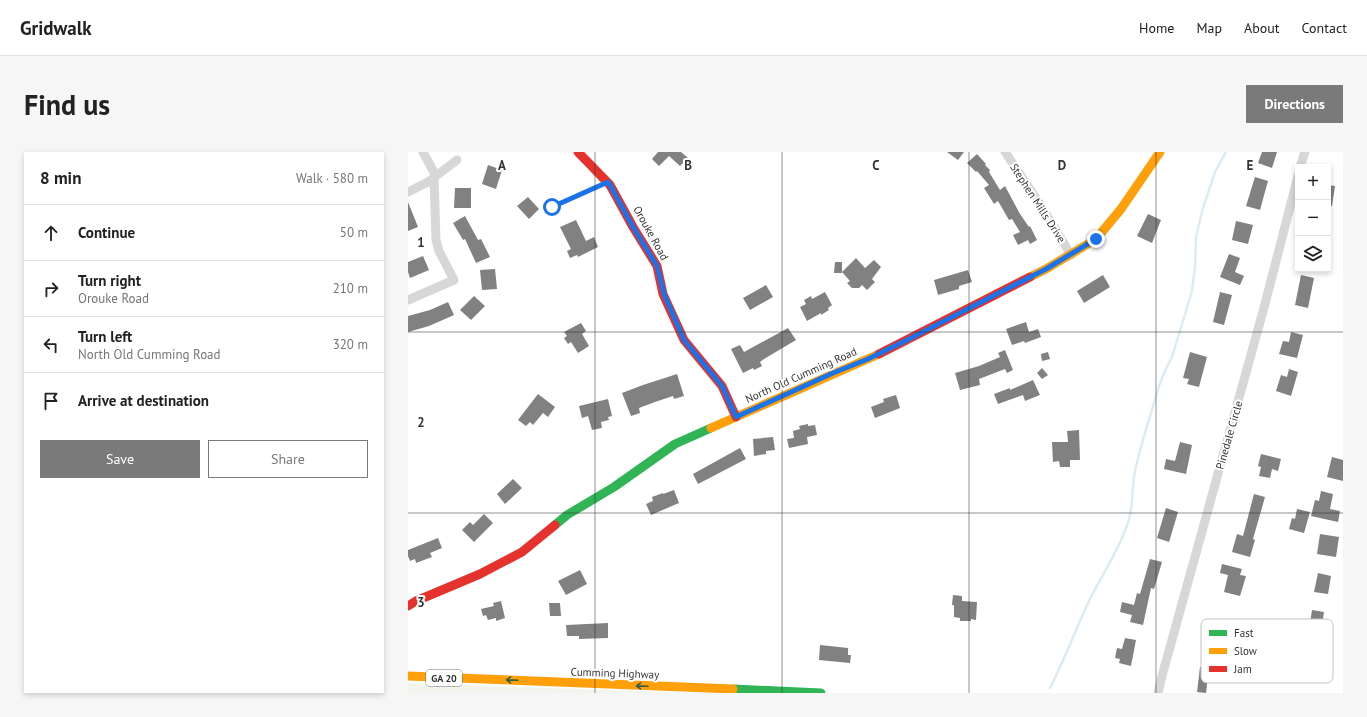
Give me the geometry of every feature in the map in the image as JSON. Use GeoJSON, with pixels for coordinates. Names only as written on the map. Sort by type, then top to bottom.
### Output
{"type":"FeatureCollection","features":[{"type":"Feature","properties":{"kind":"main road","name":"Orouke Road"},"geometry":{"type":"LineString","coordinates":[[578,152],[610,185],[657,266],[664,294],[684,340],[722,386],[736,417]]}},
{"type":"Feature","properties":{"kind":"main road","name":"North Old Cumming Road"},"geometry":{"type":"LineString","coordinates":[[408,606],[416,601],[480,574],[522,552],[567,515],[614,487],[675,444],[833,373],[868,359],[1071,255],[1096,239],[1121,209],[1160,152]]}},
{"type":"Feature","properties":{"kind":"main road","name":"Cumming Highway"},"geometry":{"type":"LineString","coordinates":[[410,676],[821,693]]}},
{"type":"Feature","properties":{"kind":"street"},"geometry":{"type":"LineString","coordinates":[[408,300],[454,280],[436,240],[435,177],[423,152]]}},
{"type":"Feature","properties":{"kind":"street","name":"Stephen Mills Drive"},"geometry":{"type":"LineString","coordinates":[[1005,152],[1040,204],[1071,255]]}},
{"type":"Feature","properties":{"kind":"street"},"geometry":{"type":"LineString","coordinates":[[1301,164],[1304,152]]}},
{"type":"Feature","properties":{"kind":"street"},"geometry":{"type":"LineString","coordinates":[[408,192],[428,182],[457,160]]}},
{"type":"Feature","properties":{"kind":"street","name":"Pinedale Circle"},"geometry":{"type":"LineString","coordinates":[[1158,693],[1266,304],[1295,188]]}},
{"type":"Feature","properties":{"kind":"lane"},"geometry":{"type":"LineString","coordinates":[[552,207],[608,182]]}},
{"type":"Feature","properties":{"kind":"shaded area"},"geometry":{"type":"Polygon","coordinates":[[[408,683],[691,693],[408,693],[408,683]]]}},
{"type":"Feature","properties":{"kind":"building"},"geometry":{"type":"Polygon","coordinates":[[[658,152],[681,152],[688,158],[680,166],[669,156],[659,166],[652,159],[658,152]]]}},
{"type":"Feature","properties":{"kind":"building"},"geometry":{"type":"Polygon","coordinates":[[[947,152],[964,152],[958,160],[947,152]]]}},
{"type":"Feature","properties":{"kind":"building"},"geometry":{"type":"Polygon","coordinates":[[[1262,152],[1277,152],[1272,168],[1258,163],[1262,152]]]}},
{"type":"Feature","properties":{"kind":"building"},"geometry":{"type":"Polygon","coordinates":[[[977,154],[990,170],[989,172],[1000,190],[1005,186],[1020,214],[1029,227],[1030,226],[1037,240],[1030,244],[1028,240],[1018,245],[1013,235],[1020,232],[1012,219],[1009,220],[998,201],[994,204],[984,188],[989,185],[977,171],[976,172],[967,163],[977,154]]]}},
{"type":"Feature","properties":{"kind":"building"},"geometry":{"type":"Polygon","coordinates":[[[488,165],[502,170],[496,189],[482,184],[488,165]]]}},
{"type":"Feature","properties":{"kind":"building"},"geometry":{"type":"Polygon","coordinates":[[[1255,177],[1268,181],[1260,210],[1246,206],[1255,177]]]}},
{"type":"Feature","properties":{"kind":"building"},"geometry":{"type":"Polygon","coordinates":[[[1331,185],[1335,186],[1331,206],[1331,185]]]}},
{"type":"Feature","properties":{"kind":"building"},"geometry":{"type":"Polygon","coordinates":[[[455,188],[471,188],[471,208],[454,208],[455,188]]]}},
{"type":"Feature","properties":{"kind":"building"},"geometry":{"type":"Polygon","coordinates":[[[528,197],[539,209],[529,219],[517,206],[528,197]]]}},
{"type":"Feature","properties":{"kind":"building"},"geometry":{"type":"Polygon","coordinates":[[[408,202],[418,227],[408,231],[408,202]]]}},
{"type":"Feature","properties":{"kind":"building"},"geometry":{"type":"Polygon","coordinates":[[[1148,214],[1161,220],[1152,243],[1137,236],[1148,214]]]}},
{"type":"Feature","properties":{"kind":"building"},"geometry":{"type":"Polygon","coordinates":[[[465,216],[478,240],[481,239],[490,257],[476,263],[465,239],[463,240],[453,223],[465,216]]]}},
{"type":"Feature","properties":{"kind":"building"},"geometry":{"type":"Polygon","coordinates":[[[576,220],[586,241],[594,237],[598,247],[578,257],[577,255],[570,258],[567,251],[571,249],[560,227],[576,220]]]}},
{"type":"Feature","properties":{"kind":"building"},"geometry":{"type":"Polygon","coordinates":[[[1236,221],[1253,225],[1248,244],[1232,240],[1236,221]]]}},
{"type":"Feature","properties":{"kind":"building"},"geometry":{"type":"Polygon","coordinates":[[[1229,254],[1240,258],[1235,272],[1244,276],[1240,285],[1220,277],[1229,254]]]}},
{"type":"Feature","properties":{"kind":"building"},"geometry":{"type":"Polygon","coordinates":[[[423,256],[429,270],[410,278],[408,272],[408,262],[423,256]]]}},
{"type":"Feature","properties":{"kind":"building"},"geometry":{"type":"Polygon","coordinates":[[[856,258],[865,268],[874,260],[881,267],[872,279],[875,282],[867,290],[862,285],[859,288],[852,288],[847,283],[850,281],[842,272],[856,258]]]}},
{"type":"Feature","properties":{"kind":"building"},"geometry":{"type":"Polygon","coordinates":[[[835,262],[842,262],[842,273],[834,273],[835,262]]]}},
{"type":"Feature","properties":{"kind":"building"},"geometry":{"type":"Polygon","coordinates":[[[495,269],[497,289],[482,290],[480,270],[495,269]]]}},
{"type":"Feature","properties":{"kind":"building"},"geometry":{"type":"Polygon","coordinates":[[[968,270],[972,282],[959,286],[959,289],[938,295],[934,280],[968,270]]]}},
{"type":"Feature","properties":{"kind":"building"},"geometry":{"type":"Polygon","coordinates":[[[1103,275],[1110,287],[1084,303],[1077,291],[1103,275]]]}},
{"type":"Feature","properties":{"kind":"building"},"geometry":{"type":"Polygon","coordinates":[[[1301,275],[1314,278],[1308,308],[1295,305],[1301,275]]]}},
{"type":"Feature","properties":{"kind":"building"},"geometry":{"type":"Polygon","coordinates":[[[766,285],[773,297],[750,310],[743,298],[766,285]]]}},
{"type":"Feature","properties":{"kind":"building"},"geometry":{"type":"Polygon","coordinates":[[[825,292],[832,305],[828,308],[829,310],[807,321],[800,307],[806,304],[804,300],[811,296],[812,299],[825,292]]]}},
{"type":"Feature","properties":{"kind":"building"},"geometry":{"type":"Polygon","coordinates":[[[1220,292],[1232,295],[1224,325],[1213,322],[1220,292]]]}},
{"type":"Feature","properties":{"kind":"building"},"geometry":{"type":"Polygon","coordinates":[[[474,296],[485,306],[471,320],[460,310],[474,296]]]}},
{"type":"Feature","properties":{"kind":"building"},"geometry":{"type":"Polygon","coordinates":[[[448,302],[454,315],[429,326],[408,332],[408,316],[430,310],[448,302]]]}},
{"type":"Feature","properties":{"kind":"building"},"geometry":{"type":"Polygon","coordinates":[[[1026,322],[1029,332],[1038,329],[1041,337],[1025,343],[1024,341],[1012,345],[1006,329],[1026,322]]]}},
{"type":"Feature","properties":{"kind":"building"},"geometry":{"type":"Polygon","coordinates":[[[581,323],[586,331],[582,334],[589,346],[578,353],[571,342],[568,344],[564,338],[567,336],[564,332],[581,323]]]}},
{"type":"Feature","properties":{"kind":"building"},"geometry":{"type":"Polygon","coordinates":[[[788,328],[796,340],[760,362],[762,366],[754,370],[753,368],[743,373],[731,349],[740,345],[744,352],[788,328]]]}},
{"type":"Feature","properties":{"kind":"building"},"geometry":{"type":"Polygon","coordinates":[[[1291,332],[1303,335],[1297,358],[1279,354],[1283,341],[1289,342],[1291,332]]]}},
{"type":"Feature","properties":{"kind":"building"},"geometry":{"type":"Polygon","coordinates":[[[1005,350],[1013,370],[1007,373],[1005,369],[979,379],[980,385],[960,390],[955,373],[979,366],[1000,357],[998,353],[1005,350]]]}},
{"type":"Feature","properties":{"kind":"building"},"geometry":{"type":"Polygon","coordinates":[[[1048,352],[1050,359],[1042,361],[1041,354],[1048,352]]]}},
{"type":"Feature","properties":{"kind":"building"},"geometry":{"type":"Polygon","coordinates":[[[1190,352],[1207,357],[1199,387],[1187,384],[1189,379],[1183,378],[1190,352]]]}},
{"type":"Feature","properties":{"kind":"building"},"geometry":{"type":"Polygon","coordinates":[[[1042,368],[1048,375],[1042,379],[1037,373],[1042,368]]]}},
{"type":"Feature","properties":{"kind":"building"},"geometry":{"type":"Polygon","coordinates":[[[1289,369],[1298,372],[1291,396],[1276,391],[1281,375],[1287,377],[1289,369]]]}},
{"type":"Feature","properties":{"kind":"building"},"geometry":{"type":"Polygon","coordinates":[[[677,374],[684,396],[674,399],[673,396],[639,408],[640,413],[631,416],[622,393],[677,374]]]}},
{"type":"Feature","properties":{"kind":"building"},"geometry":{"type":"Polygon","coordinates":[[[1033,380],[1040,395],[1025,401],[1023,395],[998,404],[994,394],[1010,388],[1010,390],[1033,380]]]}},
{"type":"Feature","properties":{"kind":"building"},"geometry":{"type":"Polygon","coordinates":[[[538,394],[555,407],[548,417],[543,413],[533,425],[530,422],[526,426],[518,420],[538,394]]]}},
{"type":"Feature","properties":{"kind":"building"},"geometry":{"type":"Polygon","coordinates":[[[896,395],[900,408],[875,418],[871,407],[884,402],[883,399],[896,395]]]}},
{"type":"Feature","properties":{"kind":"building"},"geometry":{"type":"Polygon","coordinates":[[[608,399],[612,416],[608,417],[609,420],[601,422],[602,428],[592,430],[588,416],[582,418],[579,406],[608,399]]]}},
{"type":"Feature","properties":{"kind":"building"},"geometry":{"type":"Polygon","coordinates":[[[808,424],[808,426],[815,425],[817,435],[807,437],[808,444],[789,448],[787,439],[794,438],[793,431],[800,429],[799,426],[808,424]]]}},
{"type":"Feature","properties":{"kind":"building"},"geometry":{"type":"Polygon","coordinates":[[[1079,430],[1080,460],[1070,460],[1070,467],[1060,467],[1059,461],[1053,462],[1052,442],[1068,442],[1067,431],[1079,430]]]}},
{"type":"Feature","properties":{"kind":"building"},"geometry":{"type":"Polygon","coordinates":[[[773,437],[775,450],[766,451],[766,454],[754,456],[753,439],[773,437]]]}},
{"type":"Feature","properties":{"kind":"building"},"geometry":{"type":"Polygon","coordinates":[[[1180,442],[1192,445],[1186,474],[1164,469],[1166,459],[1175,461],[1180,442]]]}},
{"type":"Feature","properties":{"kind":"building"},"geometry":{"type":"Polygon","coordinates":[[[740,448],[746,459],[698,484],[693,474],[740,448]]]}},
{"type":"Feature","properties":{"kind":"building"},"geometry":{"type":"Polygon","coordinates":[[[1261,454],[1281,459],[1278,471],[1272,469],[1270,478],[1259,476],[1261,467],[1258,466],[1261,454]]]}},
{"type":"Feature","properties":{"kind":"building"},"geometry":{"type":"Polygon","coordinates":[[[1332,457],[1343,460],[1343,481],[1327,477],[1332,457]]]}},
{"type":"Feature","properties":{"kind":"building"},"geometry":{"type":"Polygon","coordinates":[[[513,479],[522,488],[505,504],[497,494],[513,479]]]}},
{"type":"Feature","properties":{"kind":"building"},"geometry":{"type":"Polygon","coordinates":[[[674,490],[679,503],[651,515],[646,504],[653,501],[652,497],[674,490]]]}},
{"type":"Feature","properties":{"kind":"building"},"geometry":{"type":"Polygon","coordinates":[[[1321,491],[1333,494],[1330,509],[1340,511],[1338,522],[1311,516],[1315,500],[1319,501],[1321,491]]]}},
{"type":"Feature","properties":{"kind":"building"},"geometry":{"type":"Polygon","coordinates":[[[1254,494],[1265,497],[1253,539],[1255,540],[1250,557],[1232,552],[1237,534],[1243,536],[1254,494]]]}},
{"type":"Feature","properties":{"kind":"building"},"geometry":{"type":"Polygon","coordinates":[[[1166,508],[1178,512],[1169,542],[1157,538],[1166,508]]]}},
{"type":"Feature","properties":{"kind":"building"},"geometry":{"type":"Polygon","coordinates":[[[1297,509],[1310,512],[1304,533],[1289,529],[1292,518],[1295,519],[1297,509]]]}},
{"type":"Feature","properties":{"kind":"building"},"geometry":{"type":"Polygon","coordinates":[[[484,514],[493,523],[474,542],[462,530],[470,522],[473,525],[484,514]]]}},
{"type":"Feature","properties":{"kind":"building"},"geometry":{"type":"Polygon","coordinates":[[[1320,534],[1339,537],[1336,557],[1317,554],[1320,534]]]}},
{"type":"Feature","properties":{"kind":"building"},"geometry":{"type":"Polygon","coordinates":[[[438,538],[442,548],[430,553],[432,557],[416,563],[415,559],[410,561],[408,550],[438,538]]]}},
{"type":"Feature","properties":{"kind":"building"},"geometry":{"type":"Polygon","coordinates":[[[1150,559],[1162,562],[1154,589],[1151,588],[1143,625],[1130,622],[1132,615],[1120,612],[1122,602],[1134,605],[1137,593],[1140,594],[1150,559]]]}},
{"type":"Feature","properties":{"kind":"building"},"geometry":{"type":"Polygon","coordinates":[[[1222,564],[1242,569],[1240,575],[1246,576],[1240,596],[1224,592],[1228,575],[1220,573],[1222,564]]]}},
{"type":"Feature","properties":{"kind":"building"},"geometry":{"type":"Polygon","coordinates":[[[580,570],[587,584],[566,595],[558,581],[580,570]]]}},
{"type":"Feature","properties":{"kind":"building"},"geometry":{"type":"Polygon","coordinates":[[[1318,573],[1331,576],[1328,594],[1314,592],[1318,573]]]}},
{"type":"Feature","properties":{"kind":"building"},"geometry":{"type":"Polygon","coordinates":[[[953,595],[962,596],[962,601],[977,602],[976,620],[971,619],[971,621],[960,621],[960,618],[954,617],[954,605],[952,605],[953,595]]]}},
{"type":"Feature","properties":{"kind":"building"},"geometry":{"type":"Polygon","coordinates":[[[501,601],[505,618],[496,621],[496,618],[488,620],[486,615],[483,616],[481,609],[494,606],[493,603],[501,601]]]}},
{"type":"Feature","properties":{"kind":"building"},"geometry":{"type":"Polygon","coordinates":[[[549,603],[560,603],[561,616],[550,616],[549,603]]]}},
{"type":"Feature","properties":{"kind":"building"},"geometry":{"type":"Polygon","coordinates":[[[1312,610],[1324,612],[1323,619],[1311,619],[1312,610]]]}},
{"type":"Feature","properties":{"kind":"building"},"geometry":{"type":"Polygon","coordinates":[[[608,623],[608,638],[579,639],[579,636],[567,636],[566,625],[608,623]]]}},
{"type":"Feature","properties":{"kind":"building"},"geometry":{"type":"Polygon","coordinates":[[[1125,638],[1136,640],[1131,666],[1119,663],[1120,659],[1115,658],[1117,648],[1122,649],[1125,638]]]}},
{"type":"Feature","properties":{"kind":"building"},"geometry":{"type":"Polygon","coordinates":[[[820,645],[848,648],[848,655],[851,655],[850,663],[819,660],[820,645]]]}},
{"type":"Feature","properties":{"kind":"building"},"geometry":{"type":"Polygon","coordinates":[[[1201,667],[1201,683],[1207,683],[1206,693],[1197,692],[1201,667]]]}},
{"type":"Feature","properties":{"kind":"waterway"},"geometry":{"type":"LineString","coordinates":[[1050,688],[1090,599],[1118,546],[1129,521],[1135,471],[1140,450],[1159,386],[1172,357],[1192,291],[1195,267],[1196,237],[1203,208],[1215,172],[1226,152]]}},
{"type":"Feature","properties":{"kind":"traffic: fast"},"geometry":{"type":"LineString","coordinates":[[555,525],[567,515],[614,487],[675,444],[711,428]]}},
{"type":"Feature","properties":{"kind":"traffic: fast"},"geometry":{"type":"LineString","coordinates":[[733,689],[821,693]]}},
{"type":"Feature","properties":{"kind":"traffic: slow"},"geometry":{"type":"LineString","coordinates":[[1030,277],[1096,239],[1121,209],[1160,152]]}},
{"type":"Feature","properties":{"kind":"traffic: slow"},"geometry":{"type":"LineString","coordinates":[[711,428],[879,354]]}},
{"type":"Feature","properties":{"kind":"traffic: slow"},"geometry":{"type":"LineString","coordinates":[[408,676],[733,689]]}},
{"type":"Feature","properties":{"kind":"traffic: jam"},"geometry":{"type":"LineString","coordinates":[[578,152],[610,185],[657,266],[663,294],[684,340],[722,386],[736,417]]}},
{"type":"Feature","properties":{"kind":"traffic: jam"},"geometry":{"type":"LineString","coordinates":[[879,354],[1030,277]]}},
{"type":"Feature","properties":{"kind":"traffic: jam"},"geometry":{"type":"LineString","coordinates":[[408,606],[416,601],[480,574],[522,552],[555,525]]}},
{"type":"Feature","properties":{"kind":"route"},"geometry":{"type":"LineString","coordinates":[[552,207],[608,182],[657,266],[666,302],[684,340],[722,386],[736,417],[833,373],[868,359],[909,339],[1046,269],[1096,239]]}}]}
